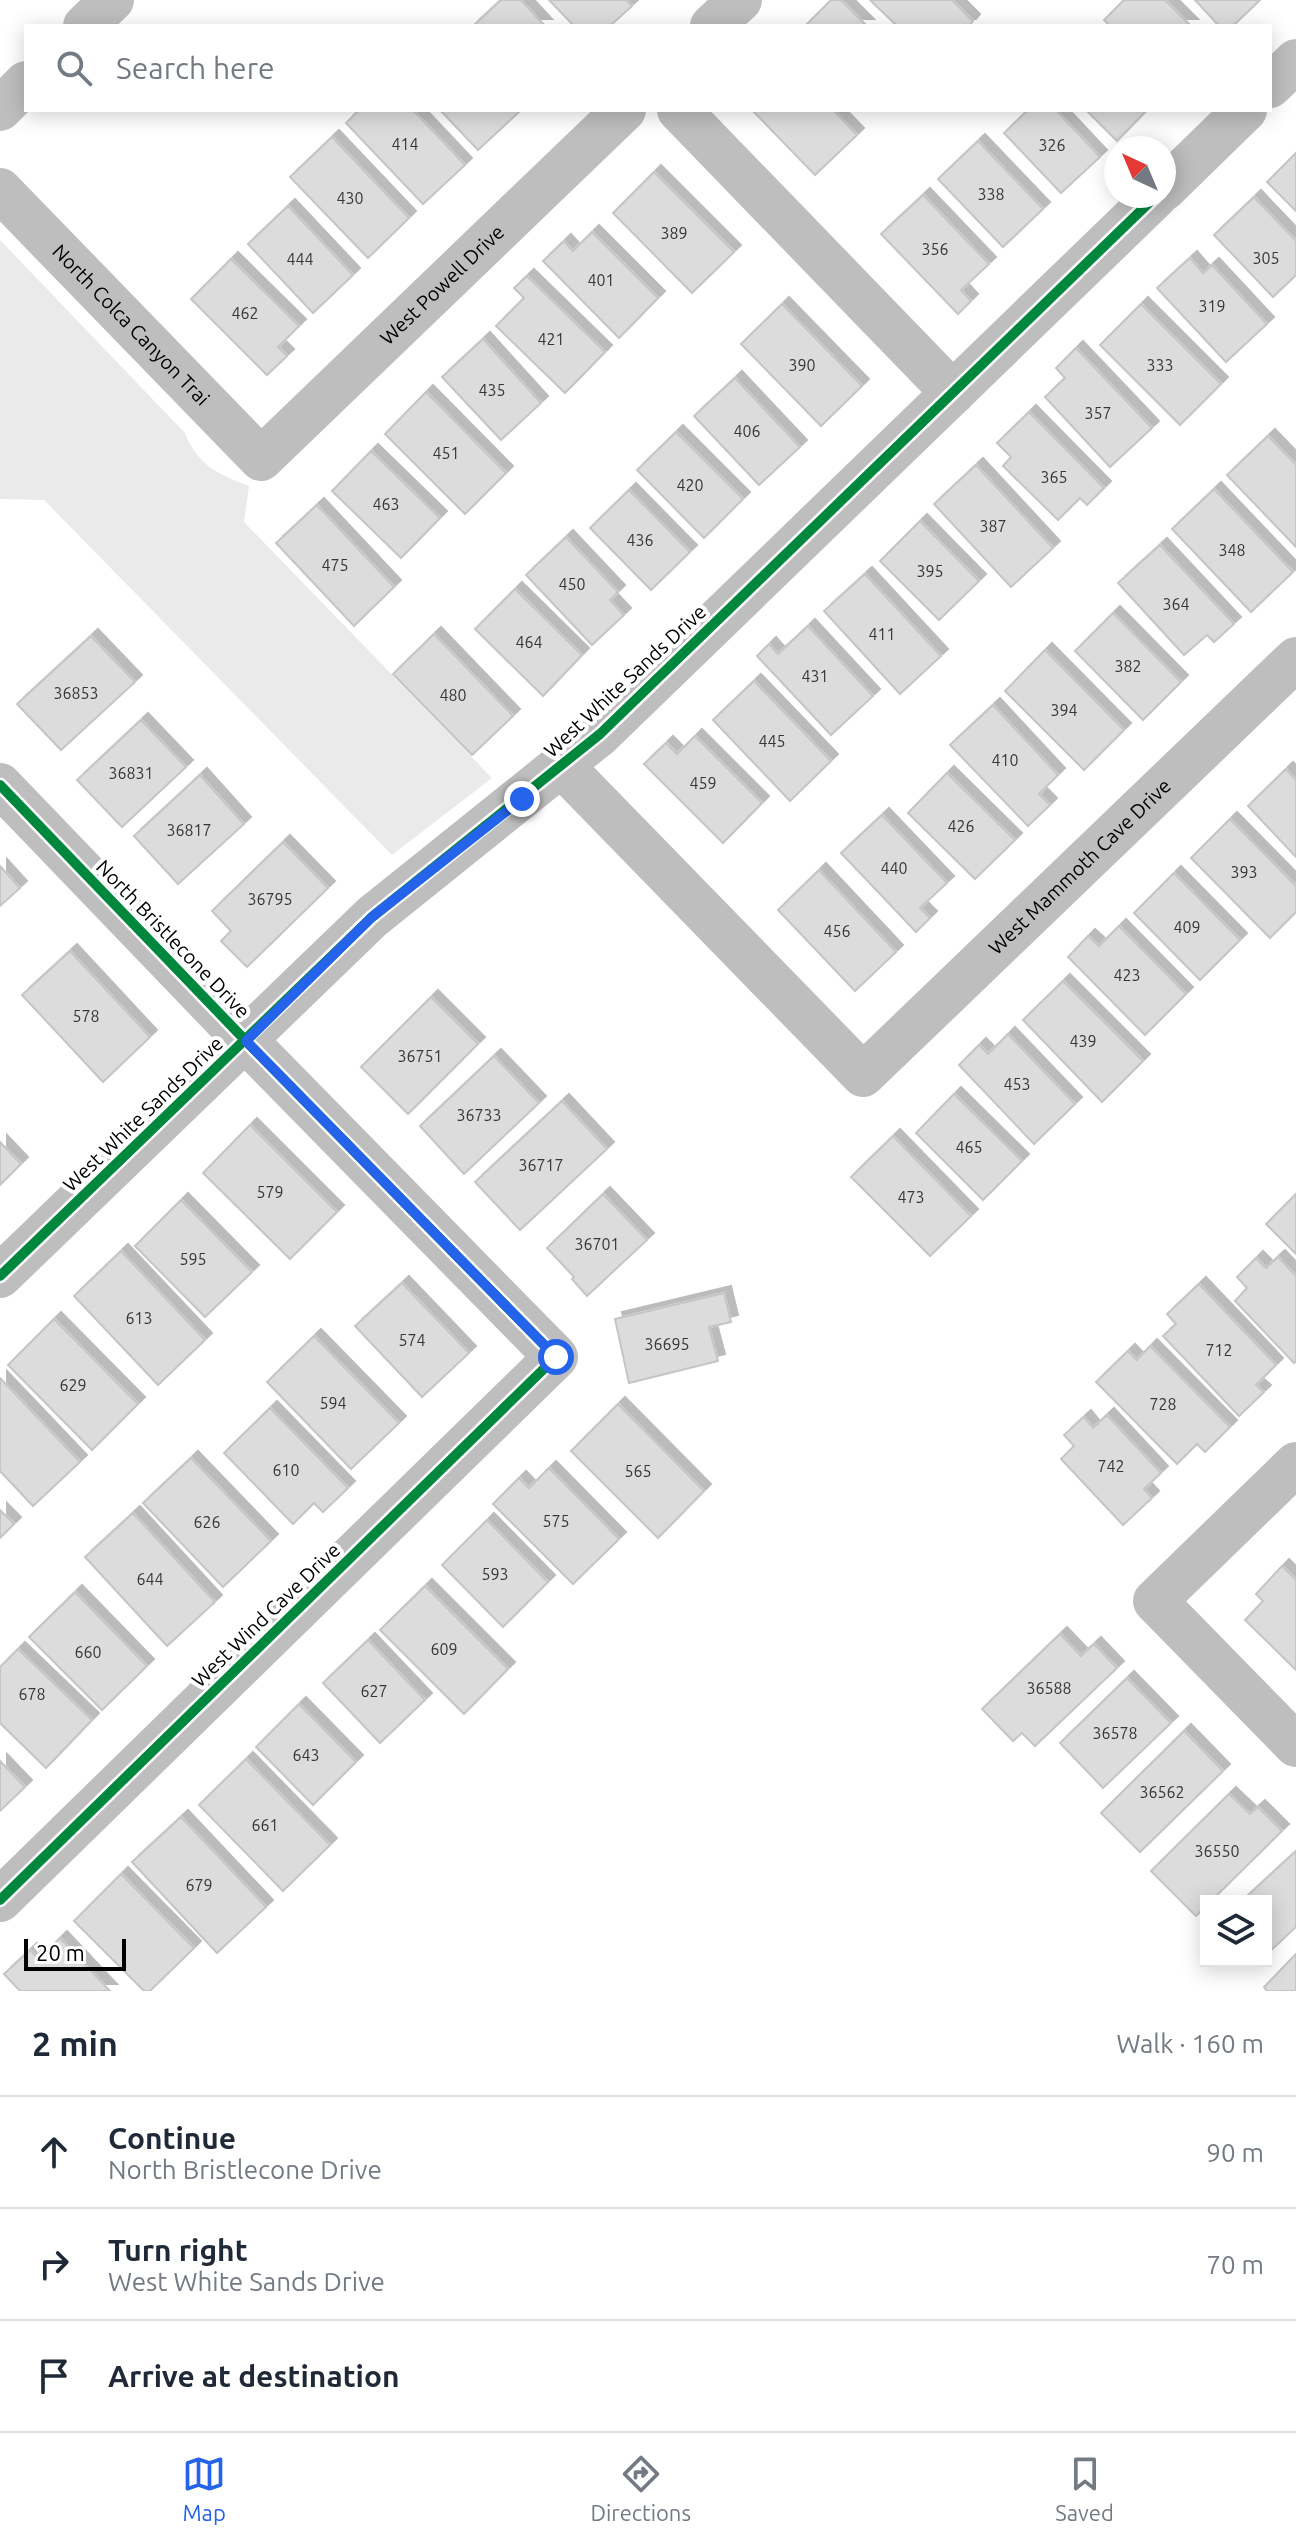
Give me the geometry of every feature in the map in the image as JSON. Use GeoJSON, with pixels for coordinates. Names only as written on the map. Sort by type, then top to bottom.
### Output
{"type":"FeatureCollection","features":[{"type":"Feature","properties":{"kind":"street"},"geometry":{"type":"LineString","coordinates":[[87,24],[112,0]]}},
{"type":"Feature","properties":{"kind":"street"},"geometry":{"type":"LineString","coordinates":[[714,24],[740,0]]}},
{"type":"Feature","properties":{"kind":"street"},"geometry":{"type":"LineString","coordinates":[[1272,84],[1296,61]]}},
{"type":"Feature","properties":{"kind":"street"},"geometry":{"type":"LineString","coordinates":[[0,109],[24,85]]}},
{"type":"Feature","properties":{"kind":"street","name":"West Powell Drive"},"geometry":{"type":"LineString","coordinates":[[261,459],[622,112]]}},
{"type":"Feature","properties":{"kind":"street"},"geometry":{"type":"LineString","coordinates":[[681,112],[953,393]]}},
{"type":"Feature","properties":{"kind":"street"},"geometry":{"type":"LineString","coordinates":[[1176,177],[1243,112]]}},
{"type":"Feature","properties":{"kind":"street","name":"North Colca Canyon Trai"},"geometry":{"type":"LineString","coordinates":[[0,190],[261,459]]}},
{"type":"Feature","properties":{"kind":"street","name":"West White Sands Drive"},"geometry":{"type":"LineString","coordinates":[[0,1276],[372,917],[600,734],[1144,208]]}},
{"type":"Feature","properties":{"kind":"street","name":"West Mammoth Cave Drive"},"geometry":{"type":"LineString","coordinates":[[562,766],[863,1075],[1296,659]]}},
{"type":"Feature","properties":{"kind":"street","name":"North Bristlecone Drive"},"geometry":{"type":"LineString","coordinates":[[0,785],[556,1357]]}},
{"type":"Feature","properties":{"kind":"street","name":"West Wind Cave Drive"},"geometry":{"type":"LineString","coordinates":[[0,1900],[556,1357]]}},
{"type":"Feature","properties":{"kind":"street"},"geometry":{"type":"LineString","coordinates":[[1296,1464],[1155,1601],[1296,1745]]}},
{"type":"Feature","properties":{"kind":"shaded area"},"geometry":{"type":"Polygon","coordinates":[[[0,240],[185,433],[203,461],[219,473],[249,486],[244,522],[492,778],[392,855],[44,500],[0,499],[0,240]]]}},
{"type":"Feature","properties":{"kind":"building"},"geometry":{"type":"Polygon","coordinates":[[[501,0],[521,0],[543,24],[475,24],[501,0]]]}},
{"type":"Feature","properties":{"kind":"building"},"geometry":{"type":"Polygon","coordinates":[[[549,0],[626,0],[632,6],[612,24],[572,24],[549,0]]]}},
{"type":"Feature","properties":{"kind":"building"},"geometry":{"type":"Polygon","coordinates":[[[831,0],[841,0],[865,24],[807,24],[831,0]]]}},
{"type":"Feature","properties":{"kind":"building"},"geometry":{"type":"Polygon","coordinates":[[[870,0],[952,0],[973,21],[971,24],[895,24],[870,0]]]}},
{"type":"Feature","properties":{"kind":"building"},"geometry":{"type":"Polygon","coordinates":[[[1124,0],[1165,0],[1189,24],[1108,24],[1104,20],[1124,0]]]}},
{"type":"Feature","properties":{"kind":"building"},"geometry":{"type":"Polygon","coordinates":[[[1195,0],[1260,0],[1235,24],[1217,24],[1195,0]]]}},
{"type":"Feature","properties":{"kind":"building"},"geometry":{"type":"Polygon","coordinates":[[[357,112],[415,112],[465,165],[423,204],[346,123],[357,112]]]}},
{"type":"Feature","properties":{"kind":"building"},"geometry":{"type":"Polygon","coordinates":[[[442,112],[519,112],[478,150],[442,112]]]}},
{"type":"Feature","properties":{"kind":"building"},"geometry":{"type":"Polygon","coordinates":[[[754,112],[835,112],[857,135],[815,175],[754,112]]]}},
{"type":"Feature","properties":{"kind":"building"},"geometry":{"type":"Polygon","coordinates":[[[1026,112],[1058,112],[1100,157],[1061,193],[1004,133],[1026,112]]]}},
{"type":"Feature","properties":{"kind":"building"},"geometry":{"type":"Polygon","coordinates":[[[1088,112],[1145,112],[1122,136],[1112,136],[1088,112]]]}},
{"type":"Feature","properties":{"kind":"building"},"geometry":{"type":"Polygon","coordinates":[[[332,137],[409,218],[368,258],[290,177],[332,137]]]}},
{"type":"Feature","properties":{"kind":"building"},"geometry":{"type":"Polygon","coordinates":[[[978,141],[1043,209],[1003,247],[938,179],[978,141]]]}},
{"type":"Feature","properties":{"kind":"building"},"geometry":{"type":"Polygon","coordinates":[[[1296,153],[1296,211],[1267,182],[1296,153]]]}},
{"type":"Feature","properties":{"kind":"building"},"geometry":{"type":"Polygon","coordinates":[[[654,172],[734,252],[692,293],[613,213],[654,172]]]}},
{"type":"Feature","properties":{"kind":"building"},"geometry":{"type":"Polygon","coordinates":[[[923,195],[989,264],[961,290],[971,301],[958,314],[881,234],[923,195]]]}},
{"type":"Feature","properties":{"kind":"building"},"geometry":{"type":"Polygon","coordinates":[[[1254,197],[1296,241],[1296,275],[1273,297],[1214,235],[1254,197]]]}},
{"type":"Feature","properties":{"kind":"building"},"geometry":{"type":"Polygon","coordinates":[[[288,206],[353,275],[313,313],[248,244],[288,206]]]}},
{"type":"Feature","properties":{"kind":"building"},"geometry":{"type":"Polygon","coordinates":[[[592,232],[658,298],[619,338],[543,261],[564,241],[573,251],[592,232]]]}},
{"type":"Feature","properties":{"kind":"building"},"geometry":{"type":"Polygon","coordinates":[[[1190,258],[1203,273],[1212,265],[1267,324],[1226,362],[1157,288],[1190,258]]]}},
{"type":"Feature","properties":{"kind":"building"},"geometry":{"type":"Polygon","coordinates":[[[231,259],[299,326],[278,347],[287,356],[267,375],[191,299],[231,259]]]}},
{"type":"Feature","properties":{"kind":"building"},"geometry":{"type":"Polygon","coordinates":[[[527,276],[605,352],[565,393],[496,326],[524,298],[514,288],[527,276]]]}},
{"type":"Feature","properties":{"kind":"building"},"geometry":{"type":"Polygon","coordinates":[[[782,304],[862,386],[821,426],[741,344],[782,304]]]}},
{"type":"Feature","properties":{"kind":"building"},"geometry":{"type":"Polygon","coordinates":[[[1141,304],[1221,384],[1180,425],[1100,345],[1141,304]]]}},
{"type":"Feature","properties":{"kind":"building"},"geometry":{"type":"Polygon","coordinates":[[[483,339],[541,403],[501,440],[442,377],[483,339]]]}},
{"type":"Feature","properties":{"kind":"building"},"geometry":{"type":"Polygon","coordinates":[[[1076,348],[1152,428],[1110,467],[1045,397],[1065,378],[1056,368],[1076,348]]]}},
{"type":"Feature","properties":{"kind":"building"},"geometry":{"type":"Polygon","coordinates":[[[735,378],[800,447],[759,485],[694,416],[735,378]]]}},
{"type":"Feature","properties":{"kind":"building"},"geometry":{"type":"Polygon","coordinates":[[[426,392],[506,473],[465,514],[385,434],[426,392]]]}},
{"type":"Feature","properties":{"kind":"building"},"geometry":{"type":"Polygon","coordinates":[[[1029,412],[1104,488],[1087,505],[1080,498],[1058,520],[1003,466],[1011,457],[997,443],[1029,412]]]}},
{"type":"Feature","properties":{"kind":"building"},"geometry":{"type":"Polygon","coordinates":[[[676,432],[743,499],[704,538],[637,470],[676,432]]]}},
{"type":"Feature","properties":{"kind":"building"},"geometry":{"type":"Polygon","coordinates":[[[1268,436],[1296,465],[1296,547],[1227,475],[1268,436]]]}},
{"type":"Feature","properties":{"kind":"building"},"geometry":{"type":"Polygon","coordinates":[[[371,451],[440,518],[401,558],[332,491],[371,451]]]}},
{"type":"Feature","properties":{"kind":"building"},"geometry":{"type":"Polygon","coordinates":[[[976,465],[1053,548],[1011,587],[934,504],[976,465]]]}},
{"type":"Feature","properties":{"kind":"building"},"geometry":{"type":"Polygon","coordinates":[[[1214,489],[1293,572],[1251,612],[1172,529],[1214,489]]]}},
{"type":"Feature","properties":{"kind":"building"},"geometry":{"type":"Polygon","coordinates":[[[629,490],[690,552],[651,590],[590,528],[629,490]]]}},
{"type":"Feature","properties":{"kind":"building"},"geometry":{"type":"Polygon","coordinates":[[[317,505],[394,587],[354,626],[276,543],[317,505]]]}},
{"type":"Feature","properties":{"kind":"building"},"geometry":{"type":"Polygon","coordinates":[[[920,521],[979,581],[939,620],[880,561],[920,521]]]}},
{"type":"Feature","properties":{"kind":"building"},"geometry":{"type":"Polygon","coordinates":[[[566,537],[618,592],[610,600],[624,615],[592,645],[526,575],[566,537]]]}},
{"type":"Feature","properties":{"kind":"building"},"geometry":{"type":"Polygon","coordinates":[[[1160,545],[1234,624],[1214,642],[1207,635],[1184,655],[1118,583],[1160,545]]]}},
{"type":"Feature","properties":{"kind":"building"},"geometry":{"type":"Polygon","coordinates":[[[865,574],[941,656],[900,694],[824,611],[865,574]]]}},
{"type":"Feature","properties":{"kind":"building"},"geometry":{"type":"Polygon","coordinates":[[[515,589],[582,655],[543,696],[475,629],[515,589]]]}},
{"type":"Feature","properties":{"kind":"building"},"geometry":{"type":"Polygon","coordinates":[[[1113,613],[1181,682],[1143,720],[1075,651],[1113,613]]]}},
{"type":"Feature","properties":{"kind":"building"},"geometry":{"type":"Polygon","coordinates":[[[808,626],[873,696],[831,735],[757,656],[769,644],[778,654],[808,626]]]}},
{"type":"Feature","properties":{"kind":"building"},"geometry":{"type":"Polygon","coordinates":[[[434,634],[513,716],[472,755],[393,674],[434,634]]]}},
{"type":"Feature","properties":{"kind":"building"},"geometry":{"type":"Polygon","coordinates":[[[91,636],[135,682],[61,750],[17,704],[91,636]]]}},
{"type":"Feature","properties":{"kind":"building"},"geometry":{"type":"Polygon","coordinates":[[[1045,650],[1124,730],[1084,770],[1005,691],[1045,650]]]}},
{"type":"Feature","properties":{"kind":"building"},"geometry":{"type":"Polygon","coordinates":[[[754,681],[831,761],[790,801],[713,720],[754,681]]]}},
{"type":"Feature","properties":{"kind":"building"},"geometry":{"type":"Polygon","coordinates":[[[993,705],[1058,775],[1039,794],[1050,805],[1028,826],[950,745],[993,705]]]}},
{"type":"Feature","properties":{"kind":"building"},"geometry":{"type":"Polygon","coordinates":[[[141,720],[186,767],[122,827],[77,780],[141,720]]]}},
{"type":"Feature","properties":{"kind":"building"},"geometry":{"type":"Polygon","coordinates":[[[695,736],[762,803],[723,843],[644,764],[666,743],[677,754],[695,736]]]}},
{"type":"Feature","properties":{"kind":"building"},"geometry":{"type":"Polygon","coordinates":[[[1286,769],[1296,780],[1296,857],[1248,806],[1286,769]]]}},
{"type":"Feature","properties":{"kind":"building"},"geometry":{"type":"Polygon","coordinates":[[[947,773],[1015,840],[975,879],[908,813],[947,773]]]}},
{"type":"Feature","properties":{"kind":"building"},"geometry":{"type":"Polygon","coordinates":[[[200,775],[244,824],[178,884],[134,836],[200,775]]]}},
{"type":"Feature","properties":{"kind":"building"},"geometry":{"type":"Polygon","coordinates":[[[882,815],[947,883],[920,908],[930,918],[916,932],[841,853],[882,815]]]}},
{"type":"Feature","properties":{"kind":"building"},"geometry":{"type":"Polygon","coordinates":[[[1230,819],[1296,886],[1296,912],[1270,938],[1191,858],[1230,819]]]}},
{"type":"Feature","properties":{"kind":"building"},"geometry":{"type":"Polygon","coordinates":[[[283,842],[328,888],[247,967],[221,941],[231,931],[212,911],[283,842]]]}},
{"type":"Feature","properties":{"kind":"building"},"geometry":{"type":"Polygon","coordinates":[[[0,866],[20,888],[0,906],[0,866]]]}},
{"type":"Feature","properties":{"kind":"building"},"geometry":{"type":"Polygon","coordinates":[[[819,870],[896,952],[855,991],[778,910],[819,870]]]}},
{"type":"Feature","properties":{"kind":"building"},"geometry":{"type":"Polygon","coordinates":[[[1174,873],[1240,940],[1200,980],[1134,913],[1174,873]]]}},
{"type":"Feature","properties":{"kind":"building"},"geometry":{"type":"Polygon","coordinates":[[[1119,926],[1186,994],[1145,1035],[1068,957],[1088,936],[1099,946],[1119,926]]]}},
{"type":"Feature","properties":{"kind":"building"},"geometry":{"type":"Polygon","coordinates":[[[70,951],[150,1037],[103,1082],[22,995],[70,951]]]}},
{"type":"Feature","properties":{"kind":"building"},"geometry":{"type":"Polygon","coordinates":[[[1063,981],[1143,1061],[1102,1102],[1023,1020],[1063,981]]]}},
{"type":"Feature","properties":{"kind":"building"},"geometry":{"type":"Polygon","coordinates":[[[431,997],[478,1044],[408,1114],[361,1067],[431,997]]]}},
{"type":"Feature","properties":{"kind":"building"},"geometry":{"type":"Polygon","coordinates":[[[1008,1034],[1075,1104],[1034,1144],[959,1065],[979,1045],[988,1054],[1008,1034]]]}},
{"type":"Feature","properties":{"kind":"building"},"geometry":{"type":"Polygon","coordinates":[[[494,1056],[539,1103],[464,1174],[420,1126],[494,1056]]]}},
{"type":"Feature","properties":{"kind":"building"},"geometry":{"type":"Polygon","coordinates":[[[954,1094],[1022,1161],[983,1200],[916,1133],[954,1094]]]}},
{"type":"Feature","properties":{"kind":"building"},"geometry":{"type":"Polygon","coordinates":[[[562,1101],[607,1149],[520,1230],[475,1182],[562,1101]]]}},
{"type":"Feature","properties":{"kind":"building"},"geometry":{"type":"Polygon","coordinates":[[[250,1125],[337,1212],[290,1259],[203,1173],[250,1125]]]}},
{"type":"Feature","properties":{"kind":"building"},"geometry":{"type":"Polygon","coordinates":[[[893,1136],[971,1216],[930,1256],[851,1177],[893,1136]]]}},
{"type":"Feature","properties":{"kind":"building"},"geometry":{"type":"Polygon","coordinates":[[[0,1142],[21,1164],[0,1185],[0,1142]]]}},
{"type":"Feature","properties":{"kind":"building"},"geometry":{"type":"Polygon","coordinates":[[[603,1194],[647,1240],[587,1296],[547,1248],[603,1194]]]}},
{"type":"Feature","properties":{"kind":"building"},"geometry":{"type":"Polygon","coordinates":[[[1296,1194],[1296,1254],[1266,1224],[1296,1194]]]}},
{"type":"Feature","properties":{"kind":"building"},"geometry":{"type":"Polygon","coordinates":[[[181,1200],[252,1272],[205,1317],[135,1246],[181,1200]]]}},
{"type":"Feature","properties":{"kind":"building"},"geometry":{"type":"Polygon","coordinates":[[[121,1251],[205,1340],[158,1385],[74,1296],[121,1251]]]}},
{"type":"Feature","properties":{"kind":"building"},"geometry":{"type":"Polygon","coordinates":[[[1278,1257],[1296,1276],[1294,1363],[1235,1301],[1247,1288],[1237,1277],[1256,1258],[1266,1268],[1278,1257]]]}},
{"type":"Feature","properties":{"kind":"building"},"geometry":{"type":"Polygon","coordinates":[[[402,1283],[469,1353],[422,1397],[355,1326],[402,1283]]]}},
{"type":"Feature","properties":{"kind":"building"},"geometry":{"type":"Polygon","coordinates":[[[1199,1284],[1276,1365],[1256,1385],[1264,1392],[1239,1416],[1163,1336],[1176,1324],[1167,1314],[1199,1284]]]}},
{"type":"Feature","properties":{"kind":"building"},"geometry":{"type":"Polygon","coordinates":[[[724,1293],[731,1322],[709,1327],[718,1361],[629,1383],[615,1319],[724,1293]]]}},
{"type":"Feature","properties":{"kind":"building"},"geometry":{"type":"Polygon","coordinates":[[[54,1319],[138,1404],[92,1450],[8,1365],[54,1319]]]}},
{"type":"Feature","properties":{"kind":"building"},"geometry":{"type":"Polygon","coordinates":[[[314,1336],[399,1423],[351,1469],[267,1382],[314,1336]]]}},
{"type":"Feature","properties":{"kind":"building"},"geometry":{"type":"Polygon","coordinates":[[[1150,1346],[1230,1427],[1205,1452],[1197,1444],[1177,1464],[1096,1382],[1128,1351],[1137,1360],[1150,1346]]]}},
{"type":"Feature","properties":{"kind":"building"},"geometry":{"type":"Polygon","coordinates":[[[0,1378],[80,1462],[33,1506],[0,1471],[0,1378]]]}},
{"type":"Feature","properties":{"kind":"building"},"geometry":{"type":"Polygon","coordinates":[[[618,1404],[704,1491],[658,1538],[571,1451],[618,1404]]]}},
{"type":"Feature","properties":{"kind":"building"},"geometry":{"type":"Polygon","coordinates":[[[270,1408],[348,1488],[323,1512],[314,1503],[293,1524],[224,1453],[270,1408]]]}},
{"type":"Feature","properties":{"kind":"building"},"geometry":{"type":"Polygon","coordinates":[[[1107,1415],[1161,1473],[1144,1489],[1152,1498],[1123,1525],[1061,1459],[1074,1446],[1064,1435],[1084,1417],[1093,1428],[1107,1415]]]}},
{"type":"Feature","properties":{"kind":"building"},"geometry":{"type":"Polygon","coordinates":[[[191,1458],[271,1541],[223,1587],[143,1503],[191,1458]]]}},
{"type":"Feature","properties":{"kind":"building"},"geometry":{"type":"Polygon","coordinates":[[[549,1468],[619,1539],[573,1584],[493,1504],[519,1478],[529,1488],[549,1468]]]}},
{"type":"Feature","properties":{"kind":"building"},"geometry":{"type":"Polygon","coordinates":[[[0,1510],[14,1524],[0,1538],[0,1510]]]}},
{"type":"Feature","properties":{"kind":"building"},"geometry":{"type":"Polygon","coordinates":[[[133,1513],[215,1602],[167,1646],[85,1557],[133,1513]]]}},
{"type":"Feature","properties":{"kind":"building"},"geometry":{"type":"Polygon","coordinates":[[[487,1520],[548,1582],[503,1627],[442,1565],[487,1520]]]}},
{"type":"Feature","properties":{"kind":"building"},"geometry":{"type":"Polygon","coordinates":[[[1282,1566],[1296,1580],[1296,1670],[1245,1620],[1263,1601],[1256,1594],[1282,1566]]]}},
{"type":"Feature","properties":{"kind":"building"},"geometry":{"type":"Polygon","coordinates":[[[425,1586],[508,1669],[464,1714],[380,1630],[425,1586]]]}},
{"type":"Feature","properties":{"kind":"building"},"geometry":{"type":"Polygon","coordinates":[[[75,1592],[147,1666],[102,1710],[29,1637],[75,1592]]]}},
{"type":"Feature","properties":{"kind":"building"},"geometry":{"type":"Polygon","coordinates":[[[1060,1634],[1081,1656],[1094,1644],[1117,1668],[1035,1746],[1022,1733],[1013,1741],[982,1709],[1060,1634]]]}},
{"type":"Feature","properties":{"kind":"building"},"geometry":{"type":"Polygon","coordinates":[[[368,1640],[425,1700],[380,1743],[323,1683],[368,1640]]]}},
{"type":"Feature","properties":{"kind":"building"},"geometry":{"type":"Polygon","coordinates":[[[18,1649],[92,1720],[46,1768],[0,1723],[0,1667],[18,1649]]]}},
{"type":"Feature","properties":{"kind":"building"},"geometry":{"type":"Polygon","coordinates":[[[1127,1678],[1171,1723],[1103,1788],[1060,1743],[1127,1678]]]}},
{"type":"Feature","properties":{"kind":"building"},"geometry":{"type":"Polygon","coordinates":[[[299,1704],[356,1762],[313,1805],[256,1747],[299,1704]]]}},
{"type":"Feature","properties":{"kind":"building"},"geometry":{"type":"Polygon","coordinates":[[[1184,1731],[1223,1771],[1140,1852],[1101,1813],[1184,1731]]]}},
{"type":"Feature","properties":{"kind":"building"},"geometry":{"type":"Polygon","coordinates":[[[246,1759],[330,1845],[283,1891],[199,1805],[246,1759]]]}},
{"type":"Feature","properties":{"kind":"building"},"geometry":{"type":"Polygon","coordinates":[[[0,1761],[25,1787],[0,1811],[0,1761]]]}},
{"type":"Feature","properties":{"kind":"building"},"geometry":{"type":"Polygon","coordinates":[[[1229,1794],[1250,1814],[1258,1807],[1282,1831],[1217,1895],[1200,1895],[1200,1912],[1196,1916],[1151,1871],[1229,1794]]]}},
{"type":"Feature","properties":{"kind":"building"},"geometry":{"type":"Polygon","coordinates":[[[181,1817],[266,1907],[217,1953],[132,1862],[181,1817]]]}},
{"type":"Feature","properties":{"kind":"building"},"geometry":{"type":"Polygon","coordinates":[[[1296,1851],[1296,1927],[1272,1949],[1272,1895],[1248,1895],[1296,1851]]]}},
{"type":"Feature","properties":{"kind":"building"},"geometry":{"type":"Polygon","coordinates":[[[121,1874],[194,1948],[150,1991],[144,1991],[74,1921],[121,1874]]]}},
{"type":"Feature","properties":{"kind":"building"},"geometry":{"type":"Polygon","coordinates":[[[60,1938],[110,1991],[20,1991],[4,1974],[30,1950],[39,1959],[60,1938]]]}},
{"type":"Feature","properties":{"kind":"building"},"geometry":{"type":"Polygon","coordinates":[[[1296,1954],[1296,1991],[1267,1991],[1264,1987],[1296,1954]]]}},
{"type":"Feature","properties":{"kind":"cycle path"},"geometry":{"type":"LineString","coordinates":[[0,1276],[372,917],[600,734],[1144,208]]}},
{"type":"Feature","properties":{"kind":"cycle path"},"geometry":{"type":"LineString","coordinates":[[0,785],[556,1357],[0,1900]]}},
{"type":"Feature","properties":{"kind":"route"},"geometry":{"type":"LineString","coordinates":[[522,799],[372,917],[246,1041],[556,1357]]}}]}
